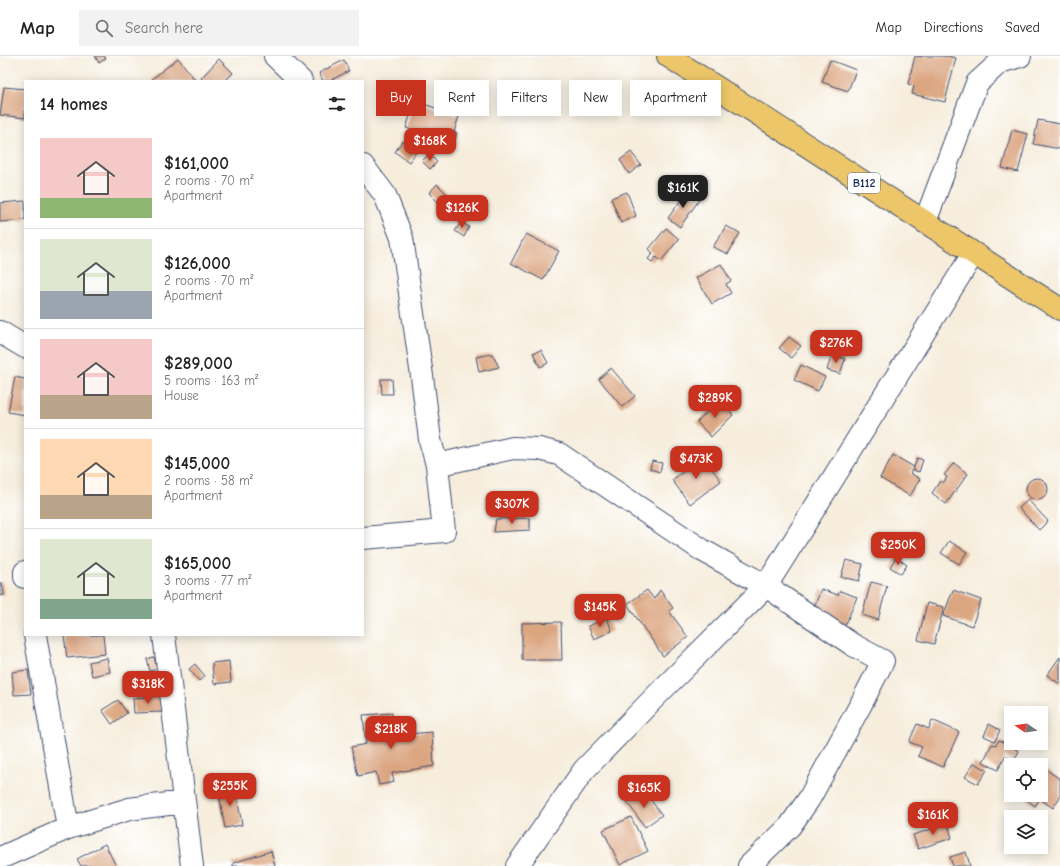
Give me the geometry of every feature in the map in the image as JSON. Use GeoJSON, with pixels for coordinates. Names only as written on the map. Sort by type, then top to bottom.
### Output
{"type":"FeatureCollection","features":[{"type":"Feature","properties":{"kind":"main road","name":"B112"},"geometry":{"type":"LineString","coordinates":[[668,56],[1060,309]]}},
{"type":"Feature","properties":{"kind":"street"},"geometry":{"type":"LineString","coordinates":[[275,56],[300,80]]}},
{"type":"Feature","properties":{"kind":"street"},"geometry":{"type":"LineString","coordinates":[[925,222],[976,83],[1000,62],[1020,56]]}},
{"type":"Feature","properties":{"kind":"street"},"geometry":{"type":"LineString","coordinates":[[364,167],[384,195],[402,238],[430,440],[437,465],[444,531],[364,538]]}},
{"type":"Feature","properties":{"kind":"street"},"geometry":{"type":"LineString","coordinates":[[517,866],[584,770],[766,586],[973,254]]}},
{"type":"Feature","properties":{"kind":"street"},"geometry":{"type":"LineString","coordinates":[[0,332],[24,346]]}},
{"type":"Feature","properties":{"kind":"street"},"geometry":{"type":"LineString","coordinates":[[437,465],[513,448],[539,449],[559,454],[702,550],[766,586],[853,645],[883,661],[810,799],[790,826],[749,866]]}},
{"type":"Feature","properties":{"kind":"street"},"geometry":{"type":"LineString","coordinates":[[35,636],[68,828]]}},
{"type":"Feature","properties":{"kind":"street"},"geometry":{"type":"LineString","coordinates":[[164,636],[192,866]]}},
{"type":"Feature","properties":{"kind":"street"},"geometry":{"type":"LineString","coordinates":[[0,858],[68,828],[129,809],[184,802]]}},
{"type":"Feature","properties":{"kind":"building"},"geometry":{"type":"Polygon","coordinates":[[[95,56],[104,56],[106,58],[99,63],[95,56]]]}},
{"type":"Feature","properties":{"kind":"building"},"geometry":{"type":"Polygon","coordinates":[[[915,56],[948,56],[956,58],[945,102],[912,94],[914,86],[908,84],[915,56]]]}},
{"type":"Feature","properties":{"kind":"building"},"geometry":{"type":"Polygon","coordinates":[[[178,58],[195,80],[153,80],[152,79],[178,58]]]}},
{"type":"Feature","properties":{"kind":"building"},"geometry":{"type":"Polygon","coordinates":[[[219,59],[233,73],[226,80],[203,80],[201,78],[219,59]]]}},
{"type":"Feature","properties":{"kind":"building"},"geometry":{"type":"Polygon","coordinates":[[[344,60],[349,71],[331,80],[322,80],[319,73],[344,60]]]}},
{"type":"Feature","properties":{"kind":"building"},"geometry":{"type":"Polygon","coordinates":[[[830,60],[856,70],[848,91],[822,82],[830,60]]]}},
{"type":"Feature","properties":{"kind":"building"},"geometry":{"type":"Polygon","coordinates":[[[4,87],[24,89],[24,118],[0,115],[4,87]]]}},
{"type":"Feature","properties":{"kind":"building"},"geometry":{"type":"Polygon","coordinates":[[[426,105],[434,107],[434,116],[459,116],[454,132],[457,133],[454,142],[440,138],[438,143],[420,137],[422,134],[406,128],[410,116],[426,116],[426,105]]]}},
{"type":"Feature","properties":{"kind":"building"},"geometry":{"type":"Polygon","coordinates":[[[1038,120],[1060,124],[1060,149],[1033,144],[1038,120]]]}},
{"type":"Feature","properties":{"kind":"building"},"geometry":{"type":"Polygon","coordinates":[[[1012,130],[1028,134],[1018,172],[1002,168],[1012,130]]]}},
{"type":"Feature","properties":{"kind":"building"},"geometry":{"type":"Polygon","coordinates":[[[402,141],[417,151],[409,162],[395,152],[402,141]]]}},
{"type":"Feature","properties":{"kind":"building"},"geometry":{"type":"Polygon","coordinates":[[[631,152],[641,165],[629,174],[620,160],[631,152]]]}},
{"type":"Feature","properties":{"kind":"building"},"geometry":{"type":"Polygon","coordinates":[[[429,154],[437,162],[430,169],[422,161],[429,154]]]}},
{"type":"Feature","properties":{"kind":"building"},"geometry":{"type":"Polygon","coordinates":[[[437,184],[448,195],[440,204],[429,193],[437,184]]]}},
{"type":"Feature","properties":{"kind":"building"},"geometry":{"type":"Polygon","coordinates":[[[627,192],[636,216],[621,223],[611,198],[627,192]]]}},
{"type":"Feature","properties":{"kind":"building"},"geometry":{"type":"Polygon","coordinates":[[[687,192],[699,200],[680,227],[668,218],[687,192]]]}},
{"type":"Feature","properties":{"kind":"building"},"geometry":{"type":"Polygon","coordinates":[[[24,201],[24,220],[0,222],[0,203],[24,201]]]}},
{"type":"Feature","properties":{"kind":"building"},"geometry":{"type":"Polygon","coordinates":[[[461,222],[469,227],[464,237],[455,231],[461,222]]]}},
{"type":"Feature","properties":{"kind":"building"},"geometry":{"type":"Polygon","coordinates":[[[726,226],[740,233],[728,254],[713,247],[726,226]]]}},
{"type":"Feature","properties":{"kind":"building"},"geometry":{"type":"Polygon","coordinates":[[[666,228],[679,239],[661,261],[656,257],[652,262],[648,259],[653,253],[649,249],[666,228]]]}},
{"type":"Feature","properties":{"kind":"building"},"geometry":{"type":"Polygon","coordinates":[[[526,234],[559,251],[543,280],[511,263],[526,234]]]}},
{"type":"Feature","properties":{"kind":"building"},"geometry":{"type":"Polygon","coordinates":[[[721,264],[731,281],[726,284],[731,293],[712,304],[696,278],[721,264]]]}},
{"type":"Feature","properties":{"kind":"building"},"geometry":{"type":"Polygon","coordinates":[[[789,337],[801,346],[791,358],[779,348],[789,337]]]}},
{"type":"Feature","properties":{"kind":"building"},"geometry":{"type":"Polygon","coordinates":[[[541,350],[548,363],[540,367],[533,353],[541,350]]]}},
{"type":"Feature","properties":{"kind":"building"},"geometry":{"type":"Polygon","coordinates":[[[492,354],[499,367],[479,372],[476,357],[492,354]]]}},
{"type":"Feature","properties":{"kind":"building"},"geometry":{"type":"Polygon","coordinates":[[[832,354],[845,359],[840,374],[827,370],[832,354]]]}},
{"type":"Feature","properties":{"kind":"building"},"geometry":{"type":"Polygon","coordinates":[[[801,365],[825,377],[818,391],[794,380],[801,365]]]}},
{"type":"Feature","properties":{"kind":"building"},"geometry":{"type":"Polygon","coordinates":[[[611,368],[635,396],[622,407],[599,379],[611,368]]]}},
{"type":"Feature","properties":{"kind":"building"},"geometry":{"type":"Polygon","coordinates":[[[15,377],[24,379],[24,415],[8,412],[15,377]]]}},
{"type":"Feature","properties":{"kind":"building"},"geometry":{"type":"Polygon","coordinates":[[[381,379],[392,379],[393,394],[382,394],[381,379]]]}},
{"type":"Feature","properties":{"kind":"building"},"geometry":{"type":"Polygon","coordinates":[[[720,400],[733,415],[711,437],[697,422],[720,400]]]}},
{"type":"Feature","properties":{"kind":"building"},"geometry":{"type":"Polygon","coordinates":[[[893,455],[914,467],[910,473],[920,479],[910,496],[880,478],[893,455]]]}},
{"type":"Feature","properties":{"kind":"building"},"geometry":{"type":"Polygon","coordinates":[[[703,457],[721,481],[690,504],[672,480],[703,457]]]}},
{"type":"Feature","properties":{"kind":"building"},"geometry":{"type":"Polygon","coordinates":[[[917,458],[923,460],[919,472],[913,470],[917,458]]]}},
{"type":"Feature","properties":{"kind":"building"},"geometry":{"type":"Polygon","coordinates":[[[652,461],[662,463],[660,472],[650,469],[652,461]]]}},
{"type":"Feature","properties":{"kind":"building"},"geometry":{"type":"Polygon","coordinates":[[[954,463],[968,474],[946,504],[932,493],[940,481],[943,483],[947,477],[944,475],[954,463]]]}},
{"type":"Feature","properties":{"kind":"building"},"geometry":{"type":"Polygon","coordinates":[[[1037,478],[1045,481],[1048,489],[1045,497],[1037,500],[1029,497],[1026,489],[1029,481],[1037,478]]]}},
{"type":"Feature","properties":{"kind":"building"},"geometry":{"type":"Polygon","coordinates":[[[1028,500],[1048,521],[1039,530],[1019,508],[1028,500]]]}},
{"type":"Feature","properties":{"kind":"building"},"geometry":{"type":"Polygon","coordinates":[[[530,518],[530,530],[494,532],[496,519],[530,518]]]}},
{"type":"Feature","properties":{"kind":"building"},"geometry":{"type":"Polygon","coordinates":[[[949,541],[967,552],[959,564],[941,553],[949,541]]]}},
{"type":"Feature","properties":{"kind":"building"},"geometry":{"type":"Polygon","coordinates":[[[896,557],[907,565],[901,574],[890,567],[896,557]]]}},
{"type":"Feature","properties":{"kind":"building"},"geometry":{"type":"Polygon","coordinates":[[[846,560],[863,564],[859,581],[841,577],[846,560]]]}},
{"type":"Feature","properties":{"kind":"building"},"geometry":{"type":"Polygon","coordinates":[[[2,582],[4,595],[0,596],[0,583],[2,582]]]}},
{"type":"Feature","properties":{"kind":"building"},"geometry":{"type":"Polygon","coordinates":[[[871,582],[887,586],[878,620],[862,615],[871,582]]]}},
{"type":"Feature","properties":{"kind":"building"},"geometry":{"type":"Polygon","coordinates":[[[821,589],[838,595],[840,591],[857,597],[845,626],[812,613],[821,589]]]}},
{"type":"Feature","properties":{"kind":"building"},"geometry":{"type":"Polygon","coordinates":[[[647,590],[654,599],[660,590],[673,608],[669,611],[688,637],[663,656],[627,604],[647,590]]]}},
{"type":"Feature","properties":{"kind":"building"},"geometry":{"type":"Polygon","coordinates":[[[953,590],[981,600],[972,626],[943,616],[953,590]]]}},
{"type":"Feature","properties":{"kind":"building"},"geometry":{"type":"Polygon","coordinates":[[[927,603],[944,607],[934,644],[918,640],[927,603]]]}},
{"type":"Feature","properties":{"kind":"building"},"geometry":{"type":"Polygon","coordinates":[[[607,618],[612,631],[594,639],[588,626],[607,618]]]}},
{"type":"Feature","properties":{"kind":"building"},"geometry":{"type":"Polygon","coordinates":[[[561,622],[562,660],[522,660],[522,623],[561,622]]]}},
{"type":"Feature","properties":{"kind":"building"},"geometry":{"type":"Polygon","coordinates":[[[64,636],[103,636],[105,654],[67,658],[64,636]]]}},
{"type":"Feature","properties":{"kind":"building"},"geometry":{"type":"Polygon","coordinates":[[[154,657],[157,669],[150,671],[147,659],[154,657]]]}},
{"type":"Feature","properties":{"kind":"building"},"geometry":{"type":"Polygon","coordinates":[[[1060,657],[1060,684],[1047,675],[1060,657]]]}},
{"type":"Feature","properties":{"kind":"building"},"geometry":{"type":"Polygon","coordinates":[[[107,658],[110,672],[92,676],[89,662],[107,658]]]}},
{"type":"Feature","properties":{"kind":"building"},"geometry":{"type":"Polygon","coordinates":[[[229,661],[231,682],[214,684],[212,663],[229,661]]]}},
{"type":"Feature","properties":{"kind":"building"},"geometry":{"type":"Polygon","coordinates":[[[195,664],[205,676],[199,681],[189,669],[195,664]]]}},
{"type":"Feature","properties":{"kind":"building"},"geometry":{"type":"Polygon","coordinates":[[[28,670],[31,694],[14,695],[12,672],[28,670]]]}},
{"type":"Feature","properties":{"kind":"building"},"geometry":{"type":"Polygon","coordinates":[[[161,696],[162,712],[134,713],[133,698],[161,696]]]}},
{"type":"Feature","properties":{"kind":"building"},"geometry":{"type":"Polygon","coordinates":[[[118,700],[127,713],[112,724],[102,710],[118,700]]]}},
{"type":"Feature","properties":{"kind":"building"},"geometry":{"type":"Polygon","coordinates":[[[392,713],[396,735],[432,732],[434,766],[392,773],[394,782],[379,785],[376,772],[358,776],[351,747],[366,744],[363,715],[392,713]]]}},
{"type":"Feature","properties":{"kind":"building"},"geometry":{"type":"Polygon","coordinates":[[[932,720],[959,732],[943,767],[918,756],[922,747],[909,742],[917,724],[929,729],[932,720]]]}},
{"type":"Feature","properties":{"kind":"building"},"geometry":{"type":"Polygon","coordinates":[[[989,724],[1000,730],[995,741],[984,736],[989,724]]]}},
{"type":"Feature","properties":{"kind":"building"},"geometry":{"type":"Polygon","coordinates":[[[999,740],[1004,743],[1004,750],[1019,751],[1016,758],[1009,758],[1005,756],[998,770],[983,762],[992,744],[996,745],[999,740]]]}},
{"type":"Feature","properties":{"kind":"building"},"geometry":{"type":"Polygon","coordinates":[[[974,763],[987,770],[978,784],[965,777],[974,763]]]}},
{"type":"Feature","properties":{"kind":"building"},"geometry":{"type":"Polygon","coordinates":[[[1048,771],[1060,779],[1060,797],[1053,808],[1044,802],[1048,802],[1048,771]]]}},
{"type":"Feature","properties":{"kind":"building"},"geometry":{"type":"Polygon","coordinates":[[[235,786],[242,825],[225,828],[218,789],[235,786]]]}},
{"type":"Feature","properties":{"kind":"building"},"geometry":{"type":"Polygon","coordinates":[[[643,790],[662,815],[645,827],[627,802],[643,790]]]}},
{"type":"Feature","properties":{"kind":"building"},"geometry":{"type":"Polygon","coordinates":[[[1030,802],[1038,802],[1035,806],[1030,802]]]}},
{"type":"Feature","properties":{"kind":"building"},"geometry":{"type":"Polygon","coordinates":[[[631,817],[648,851],[620,865],[603,830],[631,817]]]}},
{"type":"Feature","properties":{"kind":"building"},"geometry":{"type":"Polygon","coordinates":[[[948,824],[952,838],[918,849],[913,835],[948,824]]]}},
{"type":"Feature","properties":{"kind":"building"},"geometry":{"type":"Polygon","coordinates":[[[105,844],[116,866],[81,866],[77,859],[105,844]]]}},
{"type":"Feature","properties":{"kind":"building"},"geometry":{"type":"Polygon","coordinates":[[[271,851],[275,866],[233,866],[233,863],[271,851]]]}},
{"type":"Feature","properties":{"kind":"building"},"geometry":{"type":"Polygon","coordinates":[[[966,852],[970,866],[953,866],[950,857],[966,852]]]}}]}
